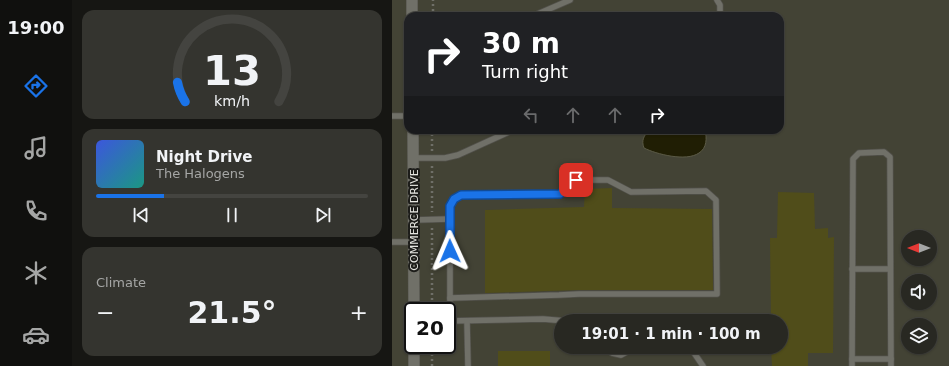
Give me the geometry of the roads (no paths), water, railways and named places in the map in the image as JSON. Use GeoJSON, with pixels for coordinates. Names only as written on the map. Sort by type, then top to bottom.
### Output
{"type":"FeatureCollection","features":[{"type":"Feature","properties":{"kind":"street"},"geometry":{"type":"LineString","coordinates":[[412,0],[412,12]]}},
{"type":"Feature","properties":{"kind":"street","name":"COMMERCE DRIVE"},"geometry":{"type":"LineString","coordinates":[[413,134],[414,302]]}},
{"type":"Feature","properties":{"kind":"street"},"geometry":{"type":"LineString","coordinates":[[414,354],[414,366]]}},
{"type":"Feature","properties":{"kind":"lane"},"geometry":{"type":"LineString","coordinates":[[542,12],[570,0]]}},
{"type":"Feature","properties":{"kind":"lane"},"geometry":{"type":"LineString","coordinates":[[717,0],[720,5],[720,12]]}},
{"type":"Feature","properties":{"kind":"lane"},"geometry":{"type":"LineString","coordinates":[[392,116],[404,116]]}},
{"type":"Feature","properties":{"kind":"lane"},"geometry":{"type":"LineString","coordinates":[[413,158],[445,158],[458,155],[504,134]]}},
{"type":"Feature","properties":{"kind":"lane"},"geometry":{"type":"LineString","coordinates":[[852,366],[853,159],[859,153],[884,152],[890,157],[891,366]]}},
{"type":"Feature","properties":{"kind":"lane"},"geometry":{"type":"LineString","coordinates":[[450,298],[579,294],[717,294],[716,200],[706,191],[631,192],[608,180],[576,180],[560,194],[461,195],[454,199],[450,206],[450,302]]}},
{"type":"Feature","properties":{"kind":"lane"},"geometry":{"type":"LineString","coordinates":[[414,220],[450,219]]}},
{"type":"Feature","properties":{"kind":"lane"},"geometry":{"type":"LineString","coordinates":[[392,242],[414,242]]}},
{"type":"Feature","properties":{"kind":"lane"},"geometry":{"type":"LineString","coordinates":[[852,269],[890,269]]}},
{"type":"Feature","properties":{"kind":"lane"},"geometry":{"type":"LineString","coordinates":[[456,321],[554,320]]}},
{"type":"Feature","properties":{"kind":"lane"},"geometry":{"type":"LineString","coordinates":[[467,321],[468,366]]}},
{"type":"Feature","properties":{"kind":"lane"},"geometry":{"type":"LineString","coordinates":[[695,354],[703,366]]}},
{"type":"Feature","properties":{"kind":"lane"},"geometry":{"type":"LineString","coordinates":[[852,359],[891,359]]}}]}
